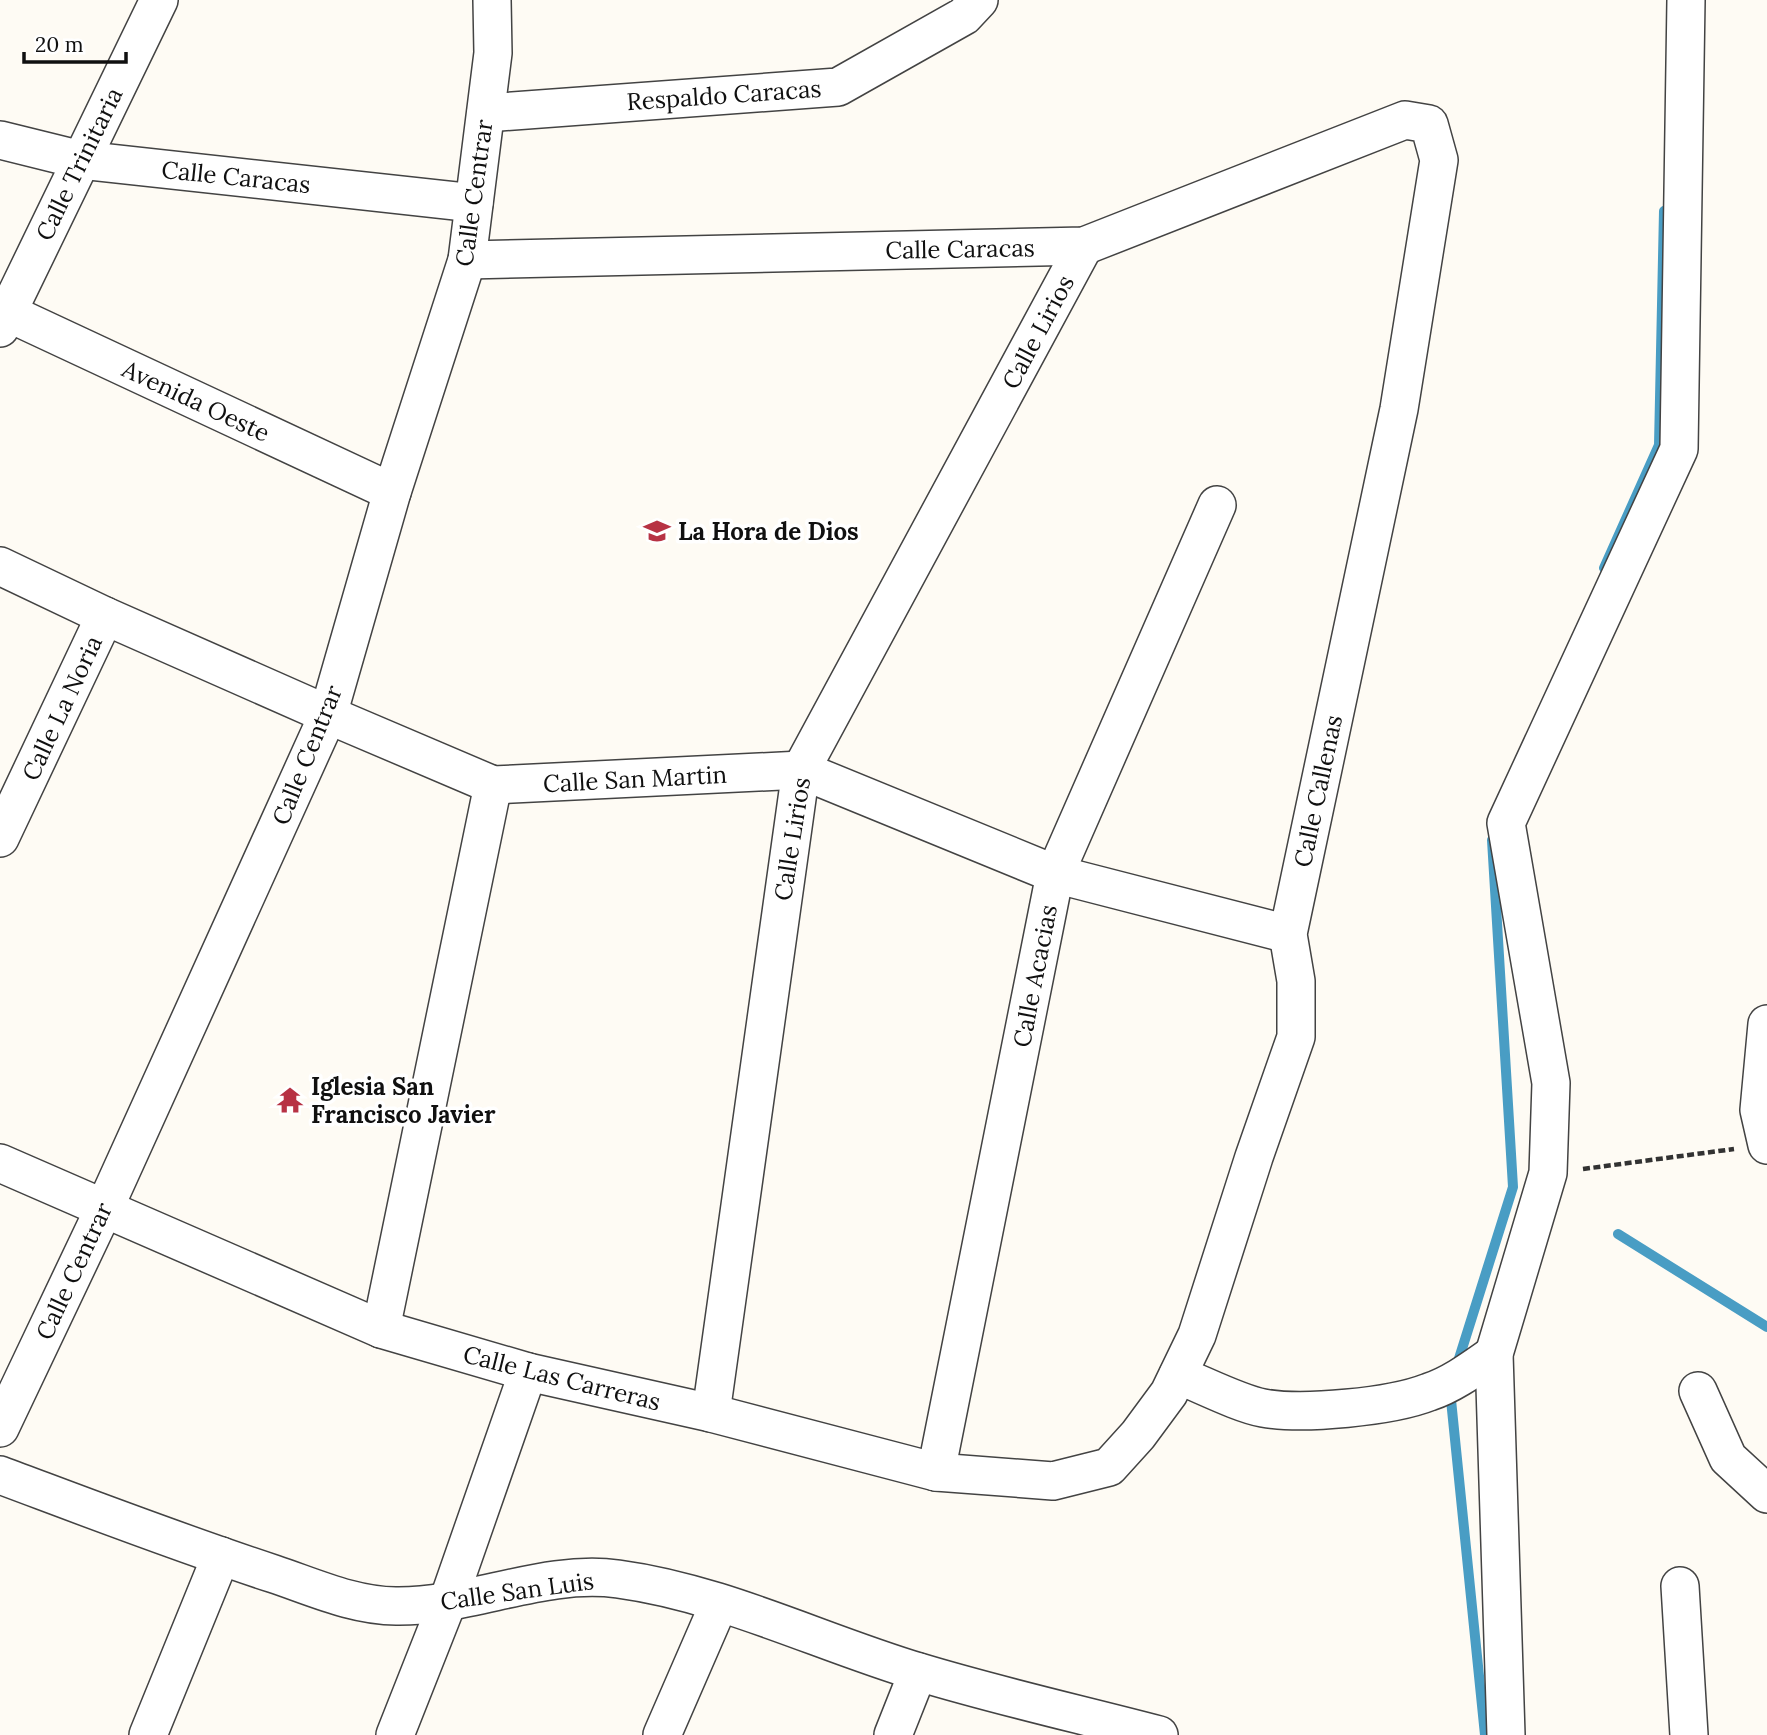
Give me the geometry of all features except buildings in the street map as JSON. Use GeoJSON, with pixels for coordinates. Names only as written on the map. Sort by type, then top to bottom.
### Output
{"type":"FeatureCollection","features":[{"type":"Feature","properties":{"kind":"street","name":"Calle Trinitaria"},"geometry":{"type":"LineString","coordinates":[[3,317],[159,0]]}},
{"type":"Feature","properties":{"kind":"street","name":"Calle Centrar"},"geometry":{"type":"LineString","coordinates":[[0,1428],[104,1209],[328,715],[392,492],[467,260],[493,53],[492,0]]}},
{"type":"Feature","properties":{"kind":"street","name":"Respaldo Caracas"},"geometry":{"type":"LineString","coordinates":[[486,113],[838,87],[964,16],[979,0]]}},
{"type":"Feature","properties":{"kind":"street"},"geometry":{"type":"LineString","coordinates":[[1506,1735],[1494,1354],[1548,1173],[1551,1083],[1506,823],[1679,449],[1686,0]]}},
{"type":"Feature","properties":{"kind":"street","name":"Calle Caracas"},"geometry":{"type":"LineString","coordinates":[[467,260],[1084,246],[1405,120],[1429,124]]}},
{"type":"Feature","properties":{"kind":"street","name":"Calle Callenas"},"geometry":{"type":"LineString","coordinates":[[1138,1435],[1169,1393],[1197,1335],[1296,1037],[1296,981],[1288,934],[1399,409],[1439,160],[1429,124]]}},
{"type":"Feature","properties":{"kind":"street","name":"Calle Caracas"},"geometry":{"type":"LineString","coordinates":[[0,140],[81,160],[474,203]]}},
{"type":"Feature","properties":{"kind":"street","name":"Calle Lirios"},"geometry":{"type":"LineString","coordinates":[[710,1413],[801,770],[1084,246]]}},
{"type":"Feature","properties":{"kind":"street","name":"Avenida Oeste"},"geometry":{"type":"LineString","coordinates":[[3,317],[392,492]]}},
{"type":"Feature","properties":{"kind":"street","name":"Calle Acacias"},"geometry":{"type":"LineString","coordinates":[[936,1472],[1055,874],[1217,505]]}},
{"type":"Feature","properties":{"kind":"street","name":"Calle San Martin"},"geometry":{"type":"LineString","coordinates":[[0,566],[105,616],[493,785],[801,770],[1055,874],[1288,934]]}},
{"type":"Feature","properties":{"kind":"street","name":"Calle La Noria"},"geometry":{"type":"LineString","coordinates":[[0,838],[105,616]]}},
{"type":"Feature","properties":{"kind":"street"},"geometry":{"type":"LineString","coordinates":[[381,1329],[493,785]]}},
{"type":"Feature","properties":{"kind":"street"},"geometry":{"type":"LineString","coordinates":[[1755,1134],[1767,1024]]}},
{"type":"Feature","properties":{"kind":"street","name":"Calle Las Carreras"},"geometry":{"type":"LineString","coordinates":[[0,1163],[381,1329],[528,1373],[710,1413],[936,1472],[1054,1481],[1109,1466],[1138,1435]]}},
{"type":"Feature","properties":{"kind":"street"},"geometry":{"type":"LineString","coordinates":[[1178,1375],[1262,1408],[1299,1411],[1368,1406],[1429,1393],[1469,1372],[1494,1354]]}},
{"type":"Feature","properties":{"kind":"street"},"geometry":{"type":"LineString","coordinates":[[395,1735],[448,1601],[528,1373]]}},
{"type":"Feature","properties":{"kind":"street"},"geometry":{"type":"LineString","coordinates":[[1698,1391],[1728,1458],[1767,1494]]}},
{"type":"Feature","properties":{"kind":"street","name":"Calle San Luis"},"geometry":{"type":"LineString","coordinates":[[0,1475],[221,1556],[366,1604],[398,1606],[448,1601],[576,1577],[616,1579],[659,1587],[719,1604],[918,1672],[1142,1733]]}},
{"type":"Feature","properties":{"kind":"street"},"geometry":{"type":"LineString","coordinates":[[148,1735],[221,1556]]}},
{"type":"Feature","properties":{"kind":"street"},"geometry":{"type":"LineString","coordinates":[[1680,1586],[1689,1735]]}},
{"type":"Feature","properties":{"kind":"street"},"geometry":{"type":"LineString","coordinates":[[662,1735],[719,1604]]}},
{"type":"Feature","properties":{"kind":"street"},"geometry":{"type":"LineString","coordinates":[[893,1735],[918,1672]]}},
{"type":"Feature","properties":{"kind":"path"},"geometry":{"type":"LineString","coordinates":[[1548,1173],[1755,1134]]}},
{"type":"Feature","properties":{"kind":"waterway"},"geometry":{"type":"LineString","coordinates":[[1604,568],[1659,445],[1664,211]]}},
{"type":"Feature","properties":{"kind":"waterway"},"geometry":{"type":"LineString","coordinates":[[1456,1368],[1513,1187],[1492,840]]}},
{"type":"Feature","properties":{"kind":"waterway"},"geometry":{"type":"LineString","coordinates":[[1618,1234],[1767,1327]]}},
{"type":"Feature","properties":{"kind":"waterway"},"geometry":{"type":"LineString","coordinates":[[1450,1390],[1485,1735]]}},
{"type":"Feature","properties":{"kind":"place","name":"La Hora de Dios"},"geometry":{"type":"Point","coordinates":[657,531]}},
{"type":"Feature","properties":{"kind":"place","name":"Iglesia San Francisco Javier"},"geometry":{"type":"Point","coordinates":[290,1100]}}]}
